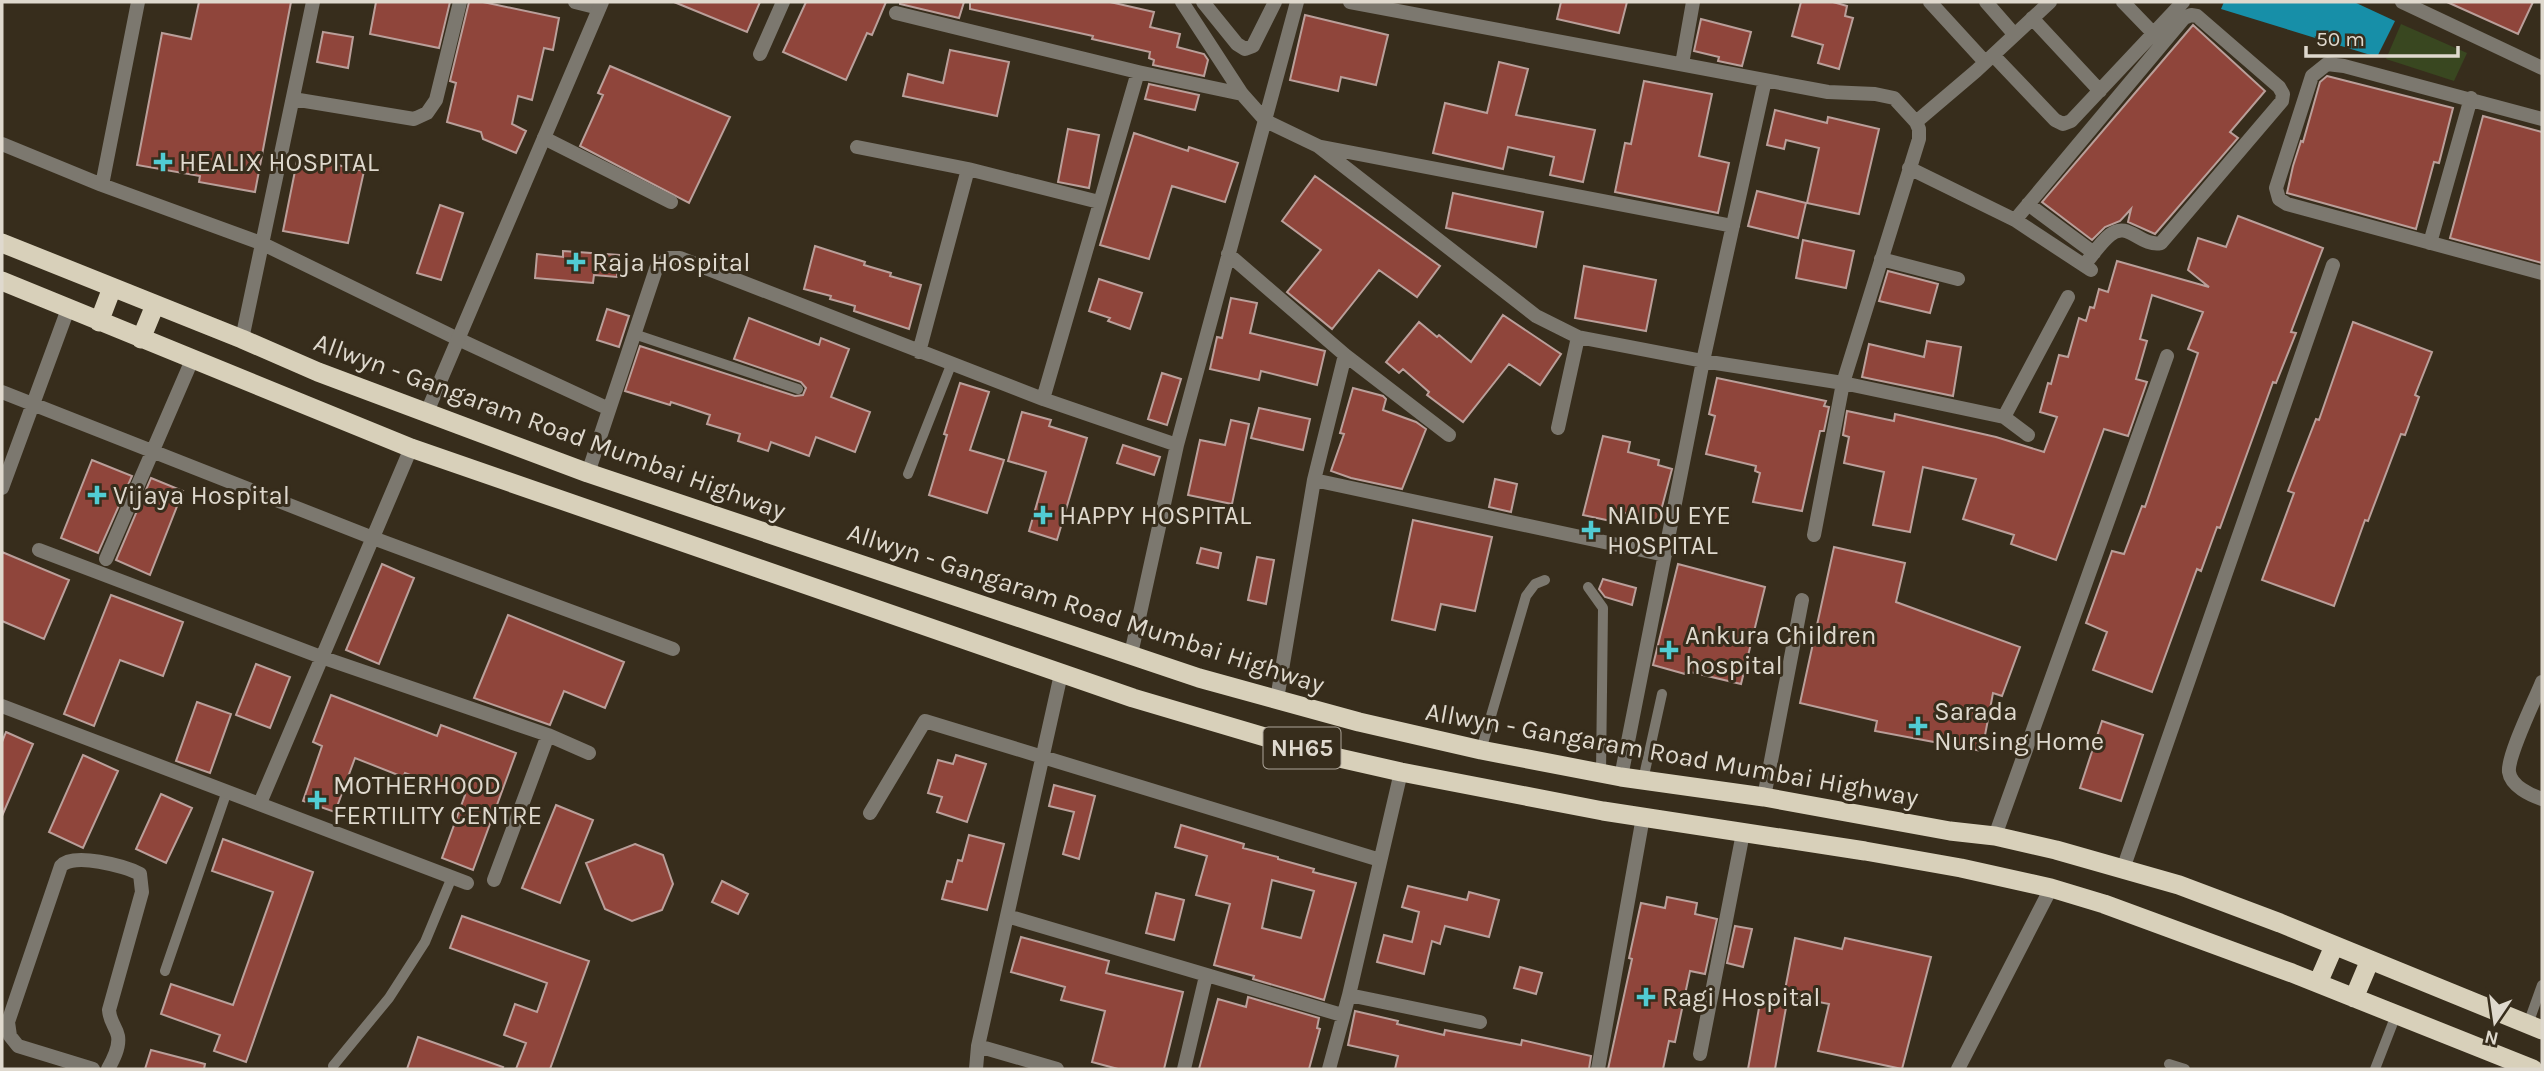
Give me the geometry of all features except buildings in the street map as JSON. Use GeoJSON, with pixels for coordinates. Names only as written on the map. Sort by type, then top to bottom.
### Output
{"type":"FeatureCollection","features":[{"type":"Feature","properties":{"kind":"highway","name":"Allwyn - Gangaram Road Mumbai Highway"},"geometry":{"type":"LineString","coordinates":[[2,243],[318,372],[588,473],[1199,678],[1359,722],[1481,750],[1621,777],[1765,797],[1950,831],[1995,836],[2123,869],[2179,885],[2535,1027]]}},
{"type":"Feature","properties":{"kind":"highway","name":"NH65"},"geometry":{"type":"LineString","coordinates":[[2,281],[411,448],[1061,674],[1326,755],[1401,772],[1643,817],[1865,850],[2050,888],[2104,904],[2318,983],[2533,1069]]}},
{"type":"Feature","properties":{"kind":"highway"},"geometry":{"type":"LineString","coordinates":[[99,322],[113,288]]}},
{"type":"Feature","properties":{"kind":"highway"},"geometry":{"type":"LineString","coordinates":[[141,339],[155,304]]}},
{"type":"Feature","properties":{"kind":"highway"},"geometry":{"type":"LineString","coordinates":[[2318,983],[2334,946]]}},
{"type":"Feature","properties":{"kind":"highway"},"geometry":{"type":"LineString","coordinates":[[2354,998],[2370,960]]}},
{"type":"Feature","properties":{"kind":"street"},"geometry":{"type":"LineString","coordinates":[[102,185],[138,2]]}},
{"type":"Feature","properties":{"kind":"street"},"geometry":{"type":"LineString","coordinates":[[242,339],[313,2]]}},
{"type":"Feature","properties":{"kind":"street"},"geometry":{"type":"LineString","coordinates":[[293,99],[414,119],[427,113],[436,100],[460,2]]}},
{"type":"Feature","properties":{"kind":"street"},"geometry":{"type":"LineString","coordinates":[[427,412],[600,5],[575,2]]}},
{"type":"Feature","properties":{"kind":"street"},"geometry":{"type":"LineString","coordinates":[[760,54],[783,2]]}},
{"type":"Feature","properties":{"kind":"street"},"geometry":{"type":"LineString","coordinates":[[1182,2],[1242,94],[1266,121],[1318,146],[1536,316],[1578,337],[1703,361],[1843,383],[2004,417],[2028,435]]}},
{"type":"Feature","properties":{"kind":"street"},"geometry":{"type":"LineString","coordinates":[[1203,2],[1237,44],[1245,49],[1253,46],[1275,2]]}},
{"type":"Feature","properties":{"kind":"street"},"geometry":{"type":"LineString","coordinates":[[1131,654],[1177,445],[1297,2]]}},
{"type":"Feature","properties":{"kind":"street"},"geometry":{"type":"LineString","coordinates":[[1350,2],[1828,92],[1875,94],[1894,98],[1916,122],[1919,139],[1843,383],[1814,535]]}},
{"type":"Feature","properties":{"kind":"street"},"geometry":{"type":"LineString","coordinates":[[1682,64],[1693,2]]}},
{"type":"Feature","properties":{"kind":"street"},"geometry":{"type":"LineString","coordinates":[[1930,2],[2055,120],[2063,124],[2071,121],[2183,2]]}},
{"type":"Feature","properties":{"kind":"street"},"geometry":{"type":"LineString","coordinates":[[1986,2],[2014,34]]}},
{"type":"Feature","properties":{"kind":"street"},"geometry":{"type":"LineString","coordinates":[[1916,122],[2050,2]]}},
{"type":"Feature","properties":{"kind":"street"},"geometry":{"type":"LineString","coordinates":[[2123,2],[2153,33]]}},
{"type":"Feature","properties":{"kind":"street"},"geometry":{"type":"LineString","coordinates":[[2402,2],[2542,68]]}},
{"type":"Feature","properties":{"kind":"street"},"geometry":{"type":"LineString","coordinates":[[896,13],[1138,72],[1242,94]]}},
{"type":"Feature","properties":{"kind":"street"},"geometry":{"type":"LineString","coordinates":[[1909,167],[2015,220],[2088,268],[2094,253],[2118,230],[2132,232],[2146,243],[2161,243],[2282,101],[2283,94],[2279,87],[2197,16],[2184,18],[2015,220]]}},
{"type":"Feature","properties":{"kind":"street"},"geometry":{"type":"LineString","coordinates":[[2032,18],[2100,90]]}},
{"type":"Feature","properties":{"kind":"street"},"geometry":{"type":"LineString","coordinates":[[2542,119],[2344,66],[2327,64],[2312,76],[2276,188],[2279,199],[2287,204],[2542,273]]}},
{"type":"Feature","properties":{"kind":"street"},"geometry":{"type":"LineString","coordinates":[[1043,399],[1138,72]]}},
{"type":"Feature","properties":{"kind":"street"},"geometry":{"type":"LineString","coordinates":[[1621,777],[1703,361],[1765,80]]}},
{"type":"Feature","properties":{"kind":"street"},"geometry":{"type":"LineString","coordinates":[[2430,243],[2471,99]]}},
{"type":"Feature","properties":{"kind":"street"},"geometry":{"type":"LineString","coordinates":[[544,138],[671,202]]}},
{"type":"Feature","properties":{"kind":"street"},"geometry":{"type":"LineString","coordinates":[[2,144],[102,185],[261,243],[458,340],[609,409]]}},
{"type":"Feature","properties":{"kind":"street"},"geometry":{"type":"LineString","coordinates":[[1318,146],[1733,226]]}},
{"type":"Feature","properties":{"kind":"street"},"geometry":{"type":"LineString","coordinates":[[857,147],[968,169],[1099,202]]}},
{"type":"Feature","properties":{"kind":"street"},"geometry":{"type":"LineString","coordinates":[[919,352],[968,169]]}},
{"type":"Feature","properties":{"kind":"street"},"geometry":{"type":"LineString","coordinates":[[2028,204],[2094,253]]}},
{"type":"Feature","properties":{"kind":"street"},"geometry":{"type":"LineString","coordinates":[[2042,237],[2054,223]]}},
{"type":"Feature","properties":{"kind":"street"},"geometry":{"type":"LineString","coordinates":[[1228,254],[1345,355],[1449,435]]}},
{"type":"Feature","properties":{"kind":"street"},"geometry":{"type":"LineString","coordinates":[[588,473],[656,269],[668,258],[680,258],[951,365],[1177,445]]}},
{"type":"Feature","properties":{"kind":"street"},"geometry":{"type":"LineString","coordinates":[[1881,259],[1958,279]]}},
{"type":"Feature","properties":{"kind":"street"},"geometry":{"type":"LineString","coordinates":[[2123,869],[2333,265]]}},
{"type":"Feature","properties":{"kind":"street"},"geometry":{"type":"LineString","coordinates":[[2004,417],[2068,297]]}},
{"type":"Feature","properties":{"kind":"street"},"geometry":{"type":"LineString","coordinates":[[2,488],[68,309]]}},
{"type":"Feature","properties":{"kind":"street"},"geometry":{"type":"LineString","coordinates":[[1558,428],[1578,337]]}},
{"type":"Feature","properties":{"kind":"street"},"geometry":{"type":"LineString","coordinates":[[1277,699],[1314,480],[1345,355]]}},
{"type":"Feature","properties":{"kind":"street"},"geometry":{"type":"LineString","coordinates":[[1995,836],[2167,356]]}},
{"type":"Feature","properties":{"kind":"street"},"geometry":{"type":"LineString","coordinates":[[103,565],[192,360]]}},
{"type":"Feature","properties":{"kind":"street"},"geometry":{"type":"LineString","coordinates":[[2,392],[373,538],[673,649]]}},
{"type":"Feature","properties":{"kind":"street"},"geometry":{"type":"LineString","coordinates":[[260,803],[411,448]]}},
{"type":"Feature","properties":{"kind":"street"},"geometry":{"type":"LineString","coordinates":[[1314,480],[1665,555]]}},
{"type":"Feature","properties":{"kind":"street"},"geometry":{"type":"LineString","coordinates":[[39,550],[103,565],[321,657],[548,735],[589,753]]}},
{"type":"Feature","properties":{"kind":"street"},"geometry":{"type":"LineString","coordinates":[[1765,797],[1801,600]]}},
{"type":"Feature","properties":{"kind":"street"},"geometry":{"type":"LineString","coordinates":[[976,1069],[978,1046],[1061,674]]}},
{"type":"Feature","properties":{"kind":"street"},"geometry":{"type":"LineString","coordinates":[[2542,682],[2511,756],[2508,771],[2512,781],[2531,795],[2542,799]]}},
{"type":"Feature","properties":{"kind":"street"},"geometry":{"type":"LineString","coordinates":[[2,706],[467,883]]}},
{"type":"Feature","properties":{"kind":"street"},"geometry":{"type":"LineString","coordinates":[[870,813],[925,721],[1380,860]]}},
{"type":"Feature","properties":{"kind":"street"},"geometry":{"type":"LineString","coordinates":[[494,880],[548,735]]}},
{"type":"Feature","properties":{"kind":"street"},"geometry":{"type":"LineString","coordinates":[[1329,1069],[1401,772]]}},
{"type":"Feature","properties":{"kind":"street"},"geometry":{"type":"LineString","coordinates":[[1598,1069],[1643,817]]}},
{"type":"Feature","properties":{"kind":"street"},"geometry":{"type":"LineString","coordinates":[[1700,1054],[1744,833]]}},
{"type":"Feature","properties":{"kind":"street"},"geometry":{"type":"LineString","coordinates":[[93,1069],[18,1046],[10,1036],[8,1022],[61,866],[65,861],[71,860],[86,860],[131,869],[140,874],[142,882],[142,892],[109,1010],[109,1020],[118,1037],[118,1046],[108,1069]]}},
{"type":"Feature","properties":{"kind":"street"},"geometry":{"type":"LineString","coordinates":[[1958,1069],[2050,888]]}},
{"type":"Feature","properties":{"kind":"street"},"geometry":{"type":"LineString","coordinates":[[1007,916],[1342,1016]]}},
{"type":"Feature","properties":{"kind":"street"},"geometry":{"type":"LineString","coordinates":[[1184,1069],[1206,976]]}},
{"type":"Feature","properties":{"kind":"street"},"geometry":{"type":"LineString","coordinates":[[1349,995],[1480,1022]]}},
{"type":"Feature","properties":{"kind":"street"},"geometry":{"type":"LineString","coordinates":[[978,1046],[1056,1069]]}},
{"type":"Feature","properties":{"kind":"lane"},"geometry":{"type":"LineString","coordinates":[[634,334],[797,389]]}},
{"type":"Feature","properties":{"kind":"lane"},"geometry":{"type":"LineString","coordinates":[[908,474],[951,365]]}},
{"type":"Feature","properties":{"kind":"lane"},"geometry":{"type":"LineString","coordinates":[[1481,750],[1526,596],[1535,584],[1545,580]]}},
{"type":"Feature","properties":{"kind":"lane"},"geometry":{"type":"LineString","coordinates":[[1588,587],[1604,608],[1601,773]]}},
{"type":"Feature","properties":{"kind":"lane"},"geometry":{"type":"LineString","coordinates":[[1643,780],[1662,694]]}},
{"type":"Feature","properties":{"kind":"lane"},"geometry":{"type":"LineString","coordinates":[[165,971],[227,791]]}},
{"type":"Feature","properties":{"kind":"lane"},"geometry":{"type":"LineString","coordinates":[[332,1066],[389,998],[425,942],[452,877]]}},
{"type":"Feature","properties":{"kind":"lane"},"geometry":{"type":"LineString","coordinates":[[2535,1027],[2542,985]]}},
{"type":"Feature","properties":{"kind":"lane"},"geometry":{"type":"LineString","coordinates":[[2375,1069],[2396,1015]]}},
{"type":"Feature","properties":{"kind":"lane"},"geometry":{"type":"LineString","coordinates":[[2169,1064],[2185,1069]]}},
{"type":"Feature","properties":{"kind":"green space"},"geometry":{"type":"Polygon","coordinates":[[[2401,24],[2467,53],[2454,81],[2386,59],[2401,24]]]}},
{"type":"Feature","properties":{"kind":"water"},"geometry":{"type":"Polygon","coordinates":[[[2224,2],[2354,2],[2395,21],[2377,57],[2221,9],[2224,2]]]}},
{"type":"Feature","properties":{"kind":"place","name":"HEALIX HOSPITAL"},"geometry":{"type":"Point","coordinates":[163,162]}},
{"type":"Feature","properties":{"kind":"place","name":"Raja Hospital"},"geometry":{"type":"Point","coordinates":[576,262]}},
{"type":"Feature","properties":{"kind":"place","name":"Vijaya Hospital"},"geometry":{"type":"Point","coordinates":[97,495]}},
{"type":"Feature","properties":{"kind":"place","name":"HAPPY HOSPITAL"},"geometry":{"type":"Point","coordinates":[1043,515]}},
{"type":"Feature","properties":{"kind":"place","name":"NAIDU EYE HOSPITAL"},"geometry":{"type":"Point","coordinates":[1591,530]}},
{"type":"Feature","properties":{"kind":"place","name":"Ankura Children hospital"},"geometry":{"type":"Point","coordinates":[1669,650]}},
{"type":"Feature","properties":{"kind":"place","name":"Sarada Nursing Home"},"geometry":{"type":"Point","coordinates":[1918,726]}},
{"type":"Feature","properties":{"kind":"place","name":"MOTHERHOOD FERTILITY CENTRE"},"geometry":{"type":"Point","coordinates":[317,800]}},
{"type":"Feature","properties":{"kind":"place","name":"Ragi Hospital"},"geometry":{"type":"Point","coordinates":[1646,997]}}]}
